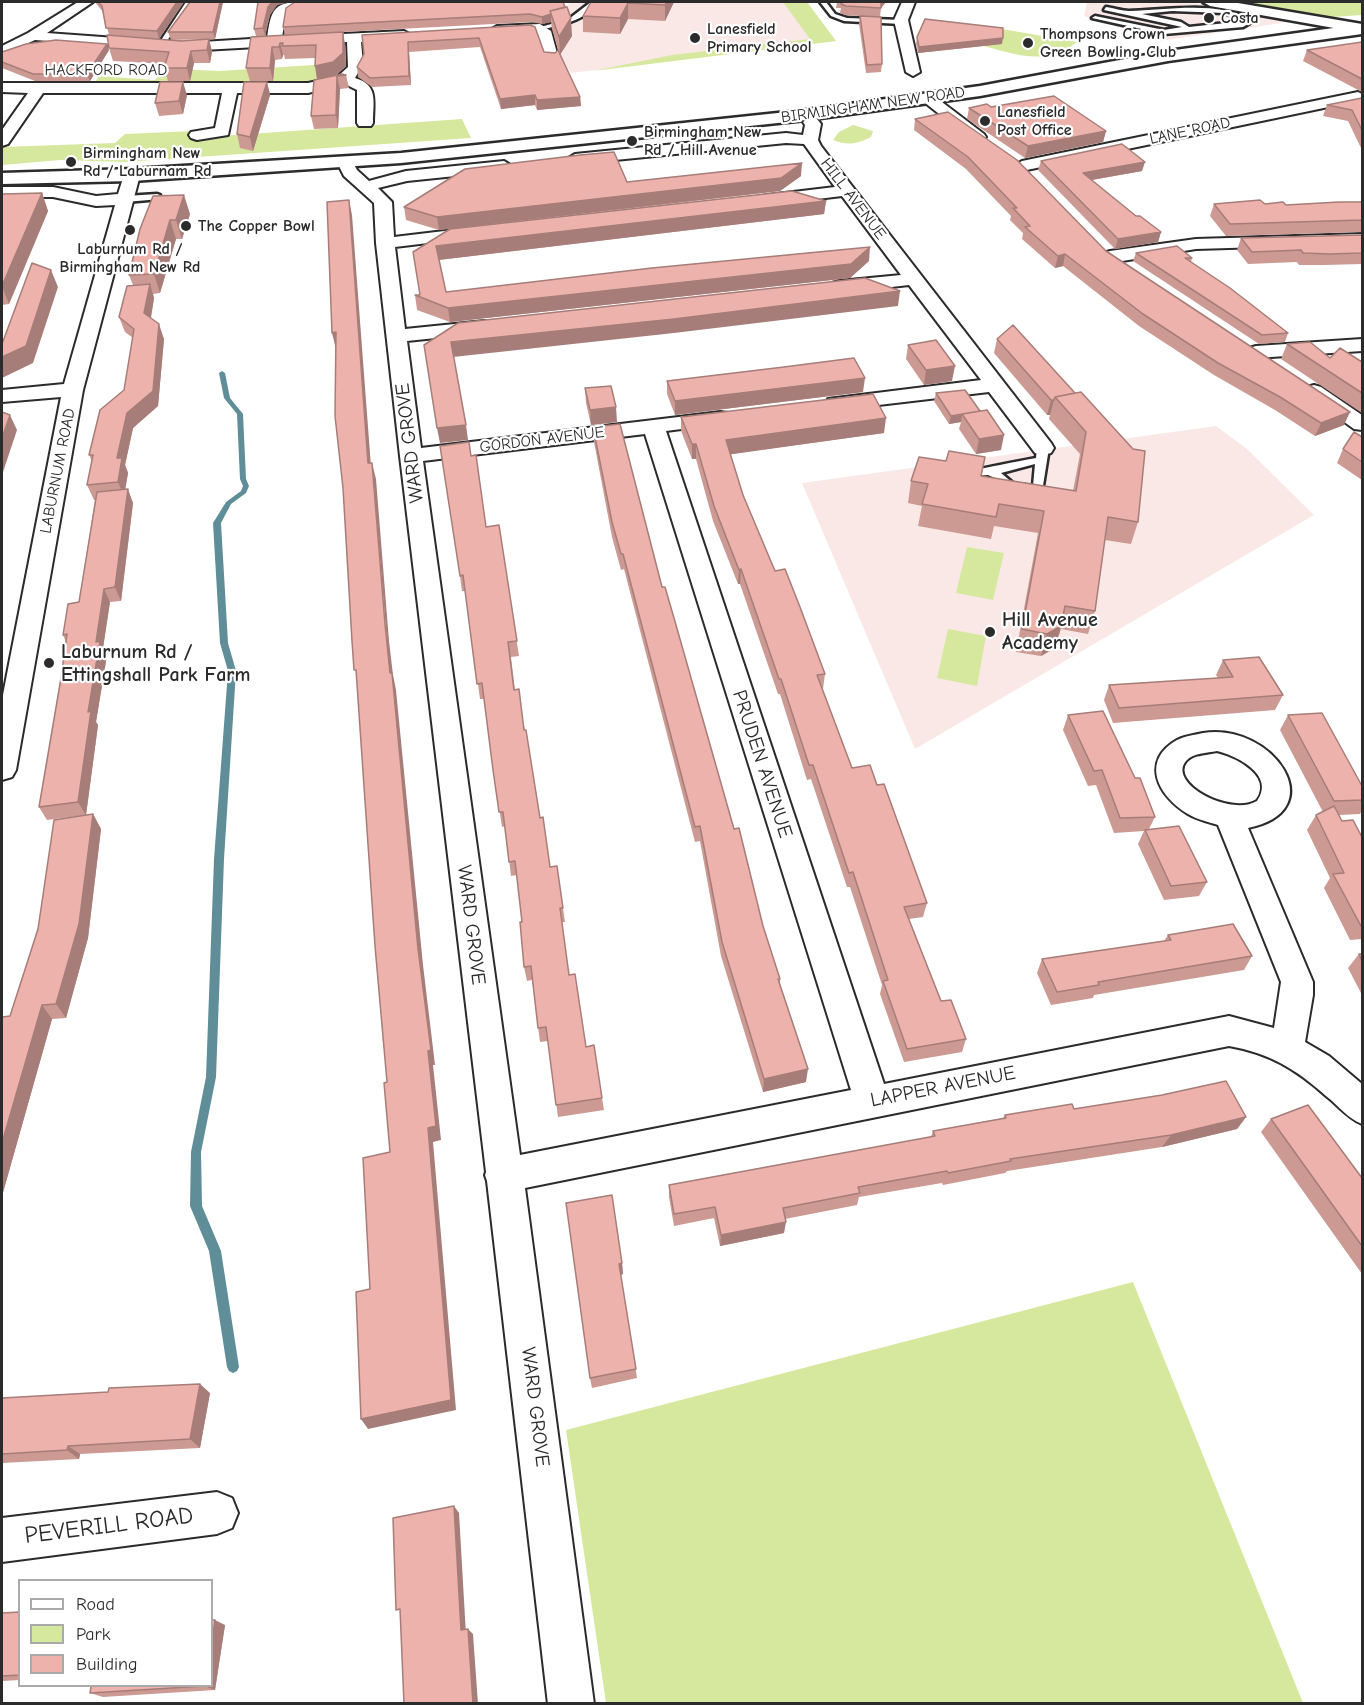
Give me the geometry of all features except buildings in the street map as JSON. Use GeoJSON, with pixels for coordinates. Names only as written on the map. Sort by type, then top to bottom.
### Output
{"type":"FeatureCollection","features":[{"type":"Feature","properties":{"kind":"main road"},"geometry":{"type":"LineString","coordinates":[[1210,2],[1288,23]]}},
{"type":"Feature","properties":{"kind":"main road","name":"BIRMINGHAM NEW ROAD"},"geometry":{"type":"LineString","coordinates":[[345,157],[924,95],[1288,23],[1337,25],[1362,23]]}},
{"type":"Feature","properties":{"kind":"main road"},"geometry":{"type":"LineString","coordinates":[[1337,25],[1362,29]]}},
{"type":"Feature","properties":{"kind":"main road","name":"BIRMINGHAM NEW ROAD"},"geometry":{"type":"LineString","coordinates":[[2,179],[507,147],[806,115],[1168,56],[1362,29]]}},
{"type":"Feature","properties":{"kind":"main road","name":"BIRMINGHAM NEW ROAD"},"geometry":{"type":"LineString","coordinates":[[2,170],[133,170]]}},
{"type":"Feature","properties":{"kind":"street"},"geometry":{"type":"LineString","coordinates":[[2,51],[33,36],[86,2]]}},
{"type":"Feature","properties":{"kind":"street"},"geometry":{"type":"LineString","coordinates":[[274,42],[280,8],[295,2]]}},
{"type":"Feature","properties":{"kind":"street"},"geometry":{"type":"LineString","coordinates":[[908,2],[902,21],[913,68],[931,66]]}},
{"type":"Feature","properties":{"kind":"street"},"geometry":{"type":"LineString","coordinates":[[484,30],[540,28],[544,31],[551,57]]}},
{"type":"Feature","properties":{"kind":"street"},"geometry":{"type":"LineString","coordinates":[[33,36],[186,47],[413,35]]}},
{"type":"Feature","properties":{"kind":"street"},"geometry":{"type":"LineString","coordinates":[[354,38],[355,68],[344,79],[362,85],[365,90],[365,123]]}},
{"type":"Feature","properties":{"kind":"street","name":"HACKFORD ROAD"},"geometry":{"type":"LineString","coordinates":[[2,88],[308,88],[344,79]]}},
{"type":"Feature","properties":{"kind":"street"},"geometry":{"type":"LineString","coordinates":[[2,141],[39,87]]}},
{"type":"Feature","properties":{"kind":"street"},"geometry":{"type":"LineString","coordinates":[[197,135],[222,132],[230,88]]}},
{"type":"Feature","properties":{"kind":"street"},"geometry":{"type":"LineString","coordinates":[[924,95],[970,132],[1022,166],[1036,180]]}},
{"type":"Feature","properties":{"kind":"street","name":"LANE ROAD"},"geometry":{"type":"LineString","coordinates":[[1022,166],[1358,96]]}},
{"type":"Feature","properties":{"kind":"street","name":"HILL AVENUE"},"geometry":{"type":"LineString","coordinates":[[806,115],[813,124],[810,140],[845,191],[994,385],[1042,454]]}},
{"type":"Feature","properties":{"kind":"street"},"geometry":{"type":"LineString","coordinates":[[560,160],[786,138],[810,140]]}},
{"type":"Feature","properties":{"kind":"street"},"geometry":{"type":"LineString","coordinates":[[2,141],[20,141]]}},
{"type":"Feature","properties":{"kind":"street","name":"WARD GROVE"},"geometry":{"type":"LineString","coordinates":[[345,157],[350,172],[383,202],[385,243],[411,456],[503,1175],[533,1390],[571,1704]]}},
{"type":"Feature","properties":{"kind":"street"},"geometry":{"type":"LineString","coordinates":[[368,186],[406,176],[525,164]]}},
{"type":"Feature","properties":{"kind":"street","name":"LABURNUM ROAD"},"geometry":{"type":"LineString","coordinates":[[2,770],[73,390],[133,170]]}},
{"type":"Feature","properties":{"kind":"street"},"geometry":{"type":"LineString","coordinates":[[751,202],[845,191]]}},
{"type":"Feature","properties":{"kind":"street"},"geometry":{"type":"LineString","coordinates":[[2,192],[52,192],[96,201],[126,199]]}},
{"type":"Feature","properties":{"kind":"street"},"geometry":{"type":"LineString","coordinates":[[385,243],[491,231]]}},
{"type":"Feature","properties":{"kind":"street"},"geometry":{"type":"LineString","coordinates":[[1110,257],[1196,244],[1277,240],[1362,240]]}},
{"type":"Feature","properties":{"kind":"street"},"geometry":{"type":"LineString","coordinates":[[1095,241],[1110,257],[1129,270]]}},
{"type":"Feature","properties":{"kind":"street"},"geometry":{"type":"LineString","coordinates":[[820,289],[914,279]]}},
{"type":"Feature","properties":{"kind":"street"},"geometry":{"type":"LineString","coordinates":[[397,336],[503,325]]}},
{"type":"Feature","properties":{"kind":"street"},"geometry":{"type":"LineString","coordinates":[[1236,340],[1362,424]]}},
{"type":"Feature","properties":{"kind":"street"},"geometry":{"type":"LineString","coordinates":[[1256,352],[1362,345]]}},
{"type":"Feature","properties":{"kind":"street"},"geometry":{"type":"LineString","coordinates":[[818,406],[994,385]]}},
{"type":"Feature","properties":{"kind":"street"},"geometry":{"type":"LineString","coordinates":[[2,396],[73,390]]}},
{"type":"Feature","properties":{"kind":"street","name":"GORDON AVENUE"},"geometry":{"type":"LineString","coordinates":[[411,456],[735,416]]}},
{"type":"Feature","properties":{"kind":"street","name":"PRUDEN AVENUE"},"geometry":{"type":"LineString","coordinates":[[653,426],[872,1101]]}},
{"type":"Feature","properties":{"kind":"street"},"geometry":{"type":"LineString","coordinates":[[1229,818],[1298,982],[1298,995],[1287,1049]]}},
{"type":"Feature","properties":{"kind":"street","name":"LAPPER AVENUE"},"geometry":{"type":"LineString","coordinates":[[503,1175],[1229,1031],[1263,1038],[1287,1049],[1328,1075],[1362,1108]]}},
{"type":"Feature","properties":{"kind":"street","name":"PEVERILL ROAD"},"geometry":{"type":"LineString","coordinates":[[2,1540],[217,1512]]}},
{"type":"Feature","properties":{"kind":"lane"},"geometry":{"type":"LineString","coordinates":[[159,46],[189,2]]}},
{"type":"Feature","properties":{"kind":"lane"},"geometry":{"type":"LineString","coordinates":[[540,28],[571,20],[592,6],[594,2]]}},
{"type":"Feature","properties":{"kind":"lane"},"geometry":{"type":"LineString","coordinates":[[823,2],[833,15],[839,18],[902,21]]}},
{"type":"Feature","properties":{"kind":"lane"},"geometry":{"type":"LineString","coordinates":[[1114,2],[1095,18],[1164,32],[1243,25],[1250,21],[1241,16],[1198,8],[1127,13]]}},
{"type":"Feature","properties":{"kind":"lane"},"geometry":{"type":"LineString","coordinates":[[1106,9],[1179,23],[1186,26],[1185,29]]}},
{"type":"Feature","properties":{"kind":"lane"},"geometry":{"type":"LineString","coordinates":[[126,199],[157,197]]}},
{"type":"Feature","properties":{"kind":"lane"},"geometry":{"type":"LineString","coordinates":[[972,473],[989,472],[1042,454],[1038,490],[1011,487],[999,476],[989,472]]}},
{"type":"Feature","properties":{"kind":"shaded area","name":"Lanesfield Primary School"},"geometry":{"type":"Polygon","coordinates":[[[568,2],[807,2],[836,41],[571,73],[563,61],[544,6],[569,5],[568,2]]]}},
{"type":"Feature","properties":{"kind":"shaded area"},"geometry":{"type":"Polygon","coordinates":[[[1087,2],[1189,2],[1282,19],[1282,23],[1160,41],[1084,16],[1087,2]]]}},
{"type":"Feature","properties":{"kind":"shaded area","name":"Hill Avenue Academy"},"geometry":{"type":"Polygon","coordinates":[[[1216,426],[1247,449],[1314,515],[915,749],[802,483],[1216,426]]]}},
{"type":"Feature","properties":{"kind":"green space"},"geometry":{"type":"Polygon","coordinates":[[[783,2],[807,2],[836,41],[593,71],[672,55],[810,39],[783,2]]]}},
{"type":"Feature","properties":{"kind":"green space"},"geometry":{"type":"Polygon","coordinates":[[[1229,2],[1362,2],[1362,15],[1317,18],[1229,2]]]}},
{"type":"Feature","properties":{"kind":"green space","name":"Thompsons Crown Green Bowling Club"},"geometry":{"type":"Polygon","coordinates":[[[996,28],[1077,42],[1053,55],[1041,56],[1017,54],[979,45],[996,28]]]}},
{"type":"Feature","properties":{"kind":"green space"},"geometry":{"type":"Polygon","coordinates":[[[345,63],[333,75],[299,84],[95,82],[99,76],[155,80],[163,72],[173,72],[176,69],[219,71],[345,63]]]}},
{"type":"Feature","properties":{"kind":"green space"},"geometry":{"type":"Polygon","coordinates":[[[462,119],[471,138],[125,162],[60,160],[2,165],[2,147],[115,143],[125,134],[193,131],[193,138],[462,119]]]}},
{"type":"Feature","properties":{"kind":"green space"},"geometry":{"type":"Polygon","coordinates":[[[853,125],[873,131],[871,137],[852,143],[833,140],[839,132],[853,125]]]}},
{"type":"Feature","properties":{"kind":"green space"},"geometry":{"type":"Polygon","coordinates":[[[967,547],[1004,553],[993,600],[956,593],[967,547]]]}},
{"type":"Feature","properties":{"kind":"green space"},"geometry":{"type":"Polygon","coordinates":[[[948,629],[986,636],[977,686],[937,678],[948,629]]]}},
{"type":"Feature","properties":{"kind":"green space"},"geometry":{"type":"Polygon","coordinates":[[[1133,1282],[1303,1703],[606,1703],[566,1430],[1133,1282]]]}},
{"type":"Feature","properties":{"kind":"waterway"},"geometry":{"type":"LineString","coordinates":[[222,373],[227,398],[240,414],[243,479],[246,486],[244,492],[228,503],[217,523],[224,643],[232,671],[219,859],[211,1077],[196,1152],[196,1206],[215,1251],[233,1367]]}},
{"type":"Feature","properties":{"kind":"place","name":"Costa"},"geometry":{"type":"Point","coordinates":[1209,18]}},
{"type":"Feature","properties":{"kind":"place","name":"Lanesfield Primary School"},"geometry":{"type":"Point","coordinates":[695,38]}},
{"type":"Feature","properties":{"kind":"place","name":"Thompsons Crown Green Bowling Club"},"geometry":{"type":"Point","coordinates":[1028,43]}},
{"type":"Feature","properties":{"kind":"place","name":"Lanesfield Post Office"},"geometry":{"type":"Point","coordinates":[985,121]}},
{"type":"Feature","properties":{"kind":"place","name":"Birmingham New Rd / Hill Avenue"},"geometry":{"type":"Point","coordinates":[632,141]}},
{"type":"Feature","properties":{"kind":"place","name":"Birmingham New Rd / Laburnam Rd"},"geometry":{"type":"Point","coordinates":[71,162]}},
{"type":"Feature","properties":{"kind":"place","name":"The Copper Bowl"},"geometry":{"type":"Point","coordinates":[186,226]}},
{"type":"Feature","properties":{"kind":"place","name":"Laburnum Rd / Birmingham New Rd"},"geometry":{"type":"Point","coordinates":[130,230]}},
{"type":"Feature","properties":{"kind":"place","name":"Hill Avenue Academy"},"geometry":{"type":"Point","coordinates":[990,632]}},
{"type":"Feature","properties":{"kind":"place","name":"Laburnum Rd / Ettingshall Park Farm"},"geometry":{"type":"Point","coordinates":[49,663]}}]}
